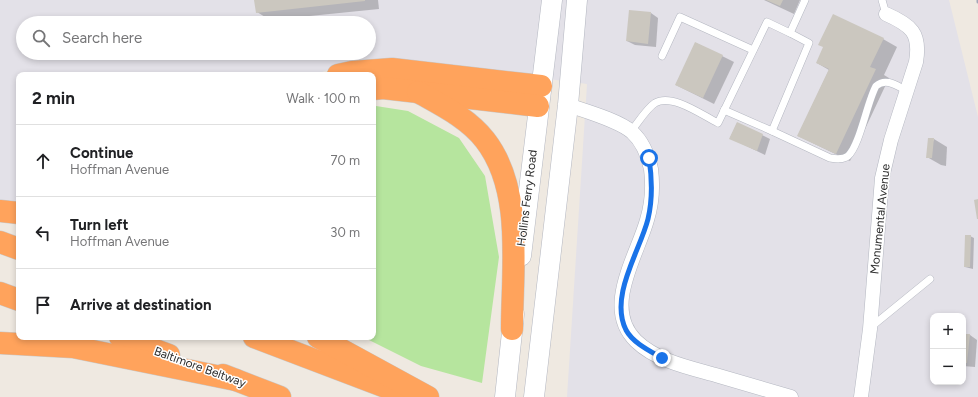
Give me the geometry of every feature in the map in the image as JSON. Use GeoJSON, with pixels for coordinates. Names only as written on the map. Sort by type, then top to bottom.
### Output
{"type":"FeatureCollection","features":[{"type":"Feature","properties":{"kind":"highway"},"geometry":{"type":"LineString","coordinates":[[352,72],[392,69],[540,96]]}},
{"type":"Feature","properties":{"kind":"highway"},"geometry":{"type":"LineString","coordinates":[[376,89],[383,88],[418,92],[540,96]]}},
{"type":"Feature","properties":{"kind":"highway"},"geometry":{"type":"LineString","coordinates":[[418,92],[467,122],[485,140],[498,163],[508,188],[513,217],[512,329]]}},
{"type":"Feature","properties":{"kind":"highway"},"geometry":{"type":"LineString","coordinates":[[0,211],[16,213]]}},
{"type":"Feature","properties":{"kind":"highway"},"geometry":{"type":"LineString","coordinates":[[0,242],[16,248]]}},
{"type":"Feature","properties":{"kind":"highway"},"geometry":{"type":"LineString","coordinates":[[0,292],[16,299]]}},
{"type":"Feature","properties":{"kind":"highway","name":"Baltimore Beltway"},"geometry":{"type":"LineString","coordinates":[[128,340],[280,397]]}},
{"type":"Feature","properties":{"kind":"highway"},"geometry":{"type":"LineString","coordinates":[[262,340],[412,397]]}},
{"type":"Feature","properties":{"kind":"highway"},"geometry":{"type":"LineString","coordinates":[[324,340],[428,397]]}},
{"type":"Feature","properties":{"kind":"highway"},"geometry":{"type":"LineString","coordinates":[[0,343],[73,347],[236,380]]}},
{"type":"Feature","properties":{"kind":"street","name":"Hollins Ferry Road"},"geometry":{"type":"LineString","coordinates":[[505,397],[552,0]]}},
{"type":"Feature","properties":{"kind":"street"},"geometry":{"type":"LineString","coordinates":[[535,388],[568,105],[577,0]]}},
{"type":"Feature","properties":{"kind":"street","name":"Monumental Avenue"},"geometry":{"type":"LineString","coordinates":[[861,397],[870,329],[882,178],[891,140],[916,62],[918,49],[917,38],[910,28],[886,14]]}},
{"type":"Feature","properties":{"kind":"street"},"geometry":{"type":"LineString","coordinates":[[540,96],[606,119],[631,131],[642,144],[649,158],[652,177],[648,219],[626,278],[622,299],[622,317],[627,331],[642,345],[662,358],[683,366],[791,397]]}},
{"type":"Feature","properties":{"kind":"lane"},"geometry":{"type":"LineString","coordinates":[[790,33],[805,0]]}},
{"type":"Feature","properties":{"kind":"lane"},"geometry":{"type":"LineString","coordinates":[[882,0],[886,14]]}},
{"type":"Feature","properties":{"kind":"lane"},"geometry":{"type":"LineString","coordinates":[[662,56],[680,17],[753,50]]}},
{"type":"Feature","properties":{"kind":"lane"},"geometry":{"type":"LineString","coordinates":[[631,131],[654,104],[662,100],[677,102],[718,123],[767,22],[809,43],[772,131]]}},
{"type":"Feature","properties":{"kind":"lane"},"geometry":{"type":"LineString","coordinates":[[724,110],[830,158],[838,159],[848,156],[854,146],[876,86],[880,82],[886,81],[907,91]]}},
{"type":"Feature","properties":{"kind":"lane"},"geometry":{"type":"LineString","coordinates":[[870,329],[930,279]]}},
{"type":"Feature","properties":{"kind":"shaded area"},"geometry":{"type":"Polygon","coordinates":[[[0,0],[949,0],[978,117],[978,397],[567,397],[587,84],[424,63],[338,66],[322,72],[16,72],[16,206],[0,204],[0,0]]]}},
{"type":"Feature","properties":{"kind":"green space"},"geometry":{"type":"Polygon","coordinates":[[[376,106],[408,111],[459,138],[485,176],[499,257],[482,383],[421,366],[369,340],[376,340],[376,106]]]}},
{"type":"Feature","properties":{"kind":"building"},"geometry":{"type":"Polygon","coordinates":[[[254,0],[365,0],[365,1],[256,13],[254,0]]]}},
{"type":"Feature","properties":{"kind":"building"},"geometry":{"type":"Polygon","coordinates":[[[766,0],[783,0],[780,6],[766,0]]]}},
{"type":"Feature","properties":{"kind":"building"},"geometry":{"type":"Polygon","coordinates":[[[629,10],[651,12],[648,44],[626,41],[629,10]]]}},
{"type":"Feature","properties":{"kind":"building"},"geometry":{"type":"Polygon","coordinates":[[[833,14],[884,38],[870,67],[876,69],[836,154],[797,136],[829,69],[816,63],[823,47],[818,45],[833,14]]]}},
{"type":"Feature","properties":{"kind":"building"},"geometry":{"type":"Polygon","coordinates":[[[695,42],[723,55],[703,98],[675,85],[695,42]]]}},
{"type":"Feature","properties":{"kind":"building"},"geometry":{"type":"Polygon","coordinates":[[[737,122],[763,134],[757,151],[729,139],[737,122]]]}},
{"type":"Feature","properties":{"kind":"building"},"geometry":{"type":"Polygon","coordinates":[[[928,138],[934,138],[932,158],[926,158],[928,138]]]}},
{"type":"Feature","properties":{"kind":"building"},"geometry":{"type":"Polygon","coordinates":[[[978,199],[978,219],[977,219],[974,200],[978,199]]]}},
{"type":"Feature","properties":{"kind":"building"},"geometry":{"type":"Polygon","coordinates":[[[965,235],[971,235],[970,267],[964,267],[965,235]]]}},
{"type":"Feature","properties":{"kind":"building"},"geometry":{"type":"Polygon","coordinates":[[[966,334],[970,334],[967,363],[966,334]]]}},
{"type":"Feature","properties":{"kind":"route"},"geometry":{"type":"LineString","coordinates":[[649,158],[652,177],[648,219],[626,278],[622,299],[622,317],[627,331],[637,342],[662,358]]}}]}
